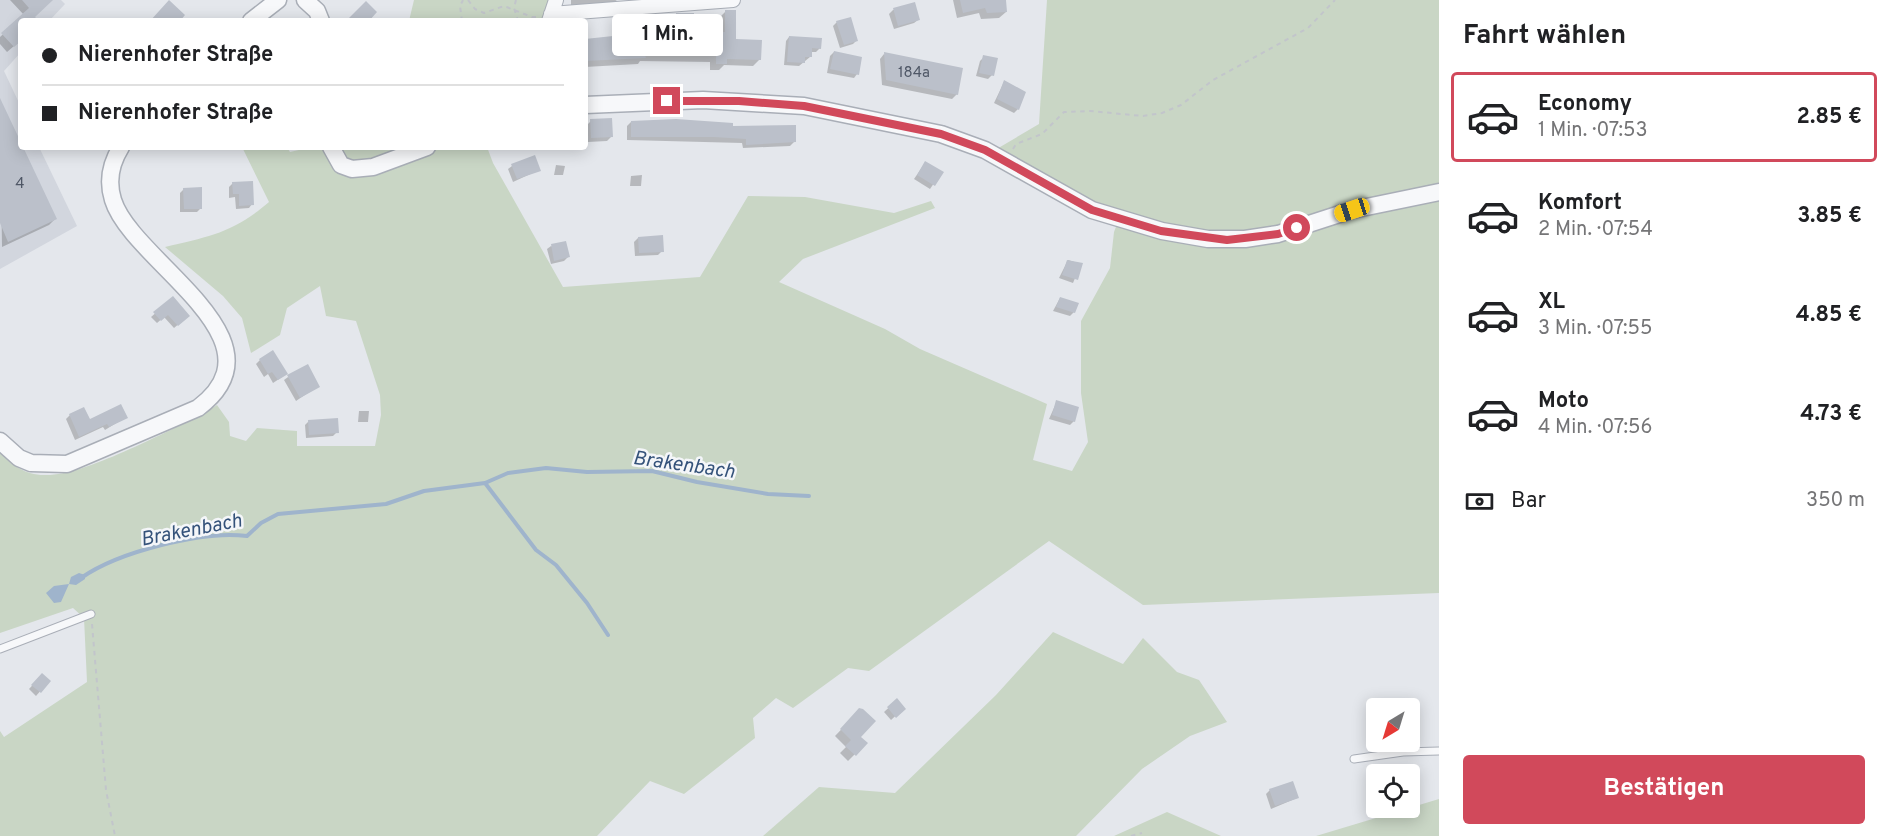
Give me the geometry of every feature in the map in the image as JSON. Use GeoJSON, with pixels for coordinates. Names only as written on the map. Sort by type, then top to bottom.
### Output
{"type":"FeatureCollection","features":[{"type":"Feature","properties":{"kind":"street"},"geometry":{"type":"LineString","coordinates":[[255,18],[278,0]]}},
{"type":"Feature","properties":{"kind":"street"},"geometry":{"type":"LineString","coordinates":[[305,0],[317,11],[320,18]]}},
{"type":"Feature","properties":{"kind":"street"},"geometry":{"type":"LineString","coordinates":[[556,0],[550,18],[733,0]]}},
{"type":"Feature","properties":{"kind":"street"},"geometry":{"type":"LineString","coordinates":[[588,105],[703,100],[804,106],[941,134],[985,150],[1092,210],[1161,231],[1218,239],[1278,234],[1352,210],[1439,192]]}},
{"type":"Feature","properties":{"kind":"street"},"geometry":{"type":"LineString","coordinates":[[0,441],[19,458],[30,463],[67,464],[198,408],[214,394],[224,376],[225,351],[219,332],[191,295],[133,232],[114,202],[111,171],[120,150]]}},
{"type":"Feature","properties":{"kind":"street"},"geometry":{"type":"LineString","coordinates":[[333,150],[341,165],[362,170],[419,150]]}},
{"type":"Feature","properties":{"kind":"lane"},"geometry":{"type":"LineString","coordinates":[[0,649],[91,614]]}},
{"type":"Feature","properties":{"kind":"lane"},"geometry":{"type":"LineString","coordinates":[[1354,759],[1403,752],[1439,751]]}},
{"type":"Feature","properties":{"kind":"path"},"geometry":{"type":"LineString","coordinates":[[462,18],[460,6],[463,0]]}},
{"type":"Feature","properties":{"kind":"path"},"geometry":{"type":"LineString","coordinates":[[468,0],[475,9],[484,13],[504,6],[532,17],[550,18]]}},
{"type":"Feature","properties":{"kind":"path"},"geometry":{"type":"LineString","coordinates":[[516,0],[514,8],[518,18]]}},
{"type":"Feature","properties":{"kind":"path"},"geometry":{"type":"LineString","coordinates":[[1004,160],[1016,144],[1042,134],[1064,112],[1090,111],[1143,116],[1162,113],[1181,105],[1212,80],[1308,28],[1335,0]]}},
{"type":"Feature","properties":{"kind":"path"},"geometry":{"type":"LineString","coordinates":[[91,614],[106,790],[116,836]]}},
{"type":"Feature","properties":{"kind":"path"},"geometry":{"type":"LineString","coordinates":[[1131,836],[1142,833]]}},
{"type":"Feature","properties":{"kind":"shaded area"},"geometry":{"type":"Polygon","coordinates":[[[0,0],[61,0],[65,4],[52,18],[18,18],[18,55],[4,71],[18,101],[18,150],[40,150],[77,226],[0,269],[0,0]]]}},
{"type":"Feature","properties":{"kind":"green space"},"geometry":{"type":"Polygon","coordinates":[[[414,0],[555,0],[549,18],[410,18],[414,0]]]}},
{"type":"Feature","properties":{"kind":"green space"},"geometry":{"type":"Polygon","coordinates":[[[1047,0],[1439,0],[1439,593],[1143,605],[1049,541],[869,671],[848,668],[793,708],[776,698],[753,718],[755,738],[684,794],[650,781],[597,836],[0,836],[0,731],[4,737],[87,682],[84,618],[73,608],[0,633],[0,452],[14,465],[25,471],[37,475],[60,474],[122,453],[200,416],[217,405],[229,422],[230,436],[246,441],[257,428],[297,431],[297,446],[375,446],[381,415],[380,395],[356,321],[326,316],[320,286],[287,308],[280,335],[251,353],[242,318],[223,296],[165,247],[232,227],[269,202],[243,150],[289,150],[290,152],[299,150],[488,150],[493,163],[563,287],[700,277],[748,196],[805,197],[894,213],[931,201],[935,208],[803,259],[779,282],[885,329],[920,349],[1047,404],[1033,460],[1072,471],[1088,442],[1081,393],[1081,321],[1110,268],[1114,232],[1122,211],[1070,194],[995,150],[1039,124],[1047,0]]]}},
{"type":"Feature","properties":{"kind":"green space"},"geometry":{"type":"Polygon","coordinates":[[[1053,632],[1123,664],[1143,638],[1177,672],[1199,680],[1227,722],[1190,736],[1142,769],[1076,836],[763,836],[819,787],[895,793],[996,695],[1053,632]]]}},
{"type":"Feature","properties":{"kind":"green space"},"geometry":{"type":"Polygon","coordinates":[[[1439,799],[1439,836],[1316,836],[1376,818],[1420,818],[1420,805],[1439,799]]]}},
{"type":"Feature","properties":{"kind":"green space"},"geometry":{"type":"Polygon","coordinates":[[[1167,812],[1221,836],[1114,836],[1167,812]]]}},
{"type":"Feature","properties":{"kind":"water"},"geometry":{"type":"Polygon","coordinates":[[[79,573],[85,575],[85,579],[76,585],[69,584],[71,577],[79,573]]]}},
{"type":"Feature","properties":{"kind":"water"},"geometry":{"type":"Polygon","coordinates":[[[69,584],[61,602],[54,603],[46,593],[54,586],[69,584]]]}},
{"type":"Feature","properties":{"kind":"building"},"geometry":{"type":"Polygon","coordinates":[[[22,0],[53,0],[36,18],[18,18],[18,44],[14,47],[1,33],[29,8],[22,0]]]}},
{"type":"Feature","properties":{"kind":"building"},"geometry":{"type":"Polygon","coordinates":[[[169,0],[185,15],[182,18],[153,18],[169,0]]]}},
{"type":"Feature","properties":{"kind":"building"},"geometry":{"type":"Polygon","coordinates":[[[960,0],[1006,0],[1007,12],[987,13],[985,8],[963,13],[960,0]]]}},
{"type":"Feature","properties":{"kind":"building"},"geometry":{"type":"Polygon","coordinates":[[[366,1],[377,12],[372,18],[349,18],[366,1]]]}},
{"type":"Feature","properties":{"kind":"building"},"geometry":{"type":"Polygon","coordinates":[[[915,2],[920,20],[898,26],[893,8],[915,2]]]}},
{"type":"Feature","properties":{"kind":"building"},"geometry":{"type":"Polygon","coordinates":[[[725,10],[736,10],[736,39],[762,40],[761,60],[727,59],[727,64],[716,64],[716,56],[645,55],[646,58],[588,61],[588,39],[641,33],[640,16],[649,15],[651,32],[675,32],[676,13],[694,13],[694,32],[725,32],[725,10]]]}},
{"type":"Feature","properties":{"kind":"building"},"geometry":{"type":"Polygon","coordinates":[[[851,17],[858,41],[844,45],[836,21],[851,17]]]}},
{"type":"Feature","properties":{"kind":"building"},"geometry":{"type":"Polygon","coordinates":[[[789,36],[822,38],[821,49],[812,48],[812,57],[805,57],[805,63],[787,62],[789,36]]]}},
{"type":"Feature","properties":{"kind":"building"},"geometry":{"type":"Polygon","coordinates":[[[834,51],[862,57],[859,75],[830,69],[834,51]]]}},
{"type":"Feature","properties":{"kind":"building"},"geometry":{"type":"Polygon","coordinates":[[[884,52],[963,68],[958,95],[886,80],[884,52]]]}},
{"type":"Feature","properties":{"kind":"building"},"geometry":{"type":"Polygon","coordinates":[[[983,55],[998,58],[994,76],[979,73],[983,55]]]}},
{"type":"Feature","properties":{"kind":"building"},"geometry":{"type":"Polygon","coordinates":[[[1004,80],[1026,92],[1019,110],[997,99],[1004,80]]]}},
{"type":"Feature","properties":{"kind":"building"},"geometry":{"type":"Polygon","coordinates":[[[0,98],[18,136],[18,150],[24,150],[57,219],[8,242],[0,223],[0,98]]]}},
{"type":"Feature","properties":{"kind":"building"},"geometry":{"type":"Polygon","coordinates":[[[612,118],[613,137],[591,138],[590,119],[612,118]]]}},
{"type":"Feature","properties":{"kind":"building"},"geometry":{"type":"Polygon","coordinates":[[[676,119],[733,123],[733,126],[796,125],[796,142],[746,145],[746,139],[631,137],[631,121],[676,119]]]}},
{"type":"Feature","properties":{"kind":"building"},"geometry":{"type":"Polygon","coordinates":[[[535,155],[541,171],[517,179],[511,164],[535,155]]]}},
{"type":"Feature","properties":{"kind":"building"},"geometry":{"type":"Polygon","coordinates":[[[925,161],[944,172],[935,186],[917,175],[925,161]]]}},
{"type":"Feature","properties":{"kind":"building"},"geometry":{"type":"Polygon","coordinates":[[[253,181],[254,205],[239,206],[239,194],[233,194],[232,182],[253,181]]]}},
{"type":"Feature","properties":{"kind":"building"},"geometry":{"type":"Polygon","coordinates":[[[202,187],[202,209],[184,209],[183,188],[202,187]]]}},
{"type":"Feature","properties":{"kind":"building"},"geometry":{"type":"Polygon","coordinates":[[[663,235],[664,252],[639,253],[638,237],[663,235]]]}},
{"type":"Feature","properties":{"kind":"building"},"geometry":{"type":"Polygon","coordinates":[[[566,241],[570,257],[554,261],[551,244],[566,241]]]}},
{"type":"Feature","properties":{"kind":"building"},"geometry":{"type":"Polygon","coordinates":[[[1067,260],[1083,263],[1078,280],[1062,275],[1067,260]]]}},
{"type":"Feature","properties":{"kind":"building"},"geometry":{"type":"Polygon","coordinates":[[[173,296],[190,316],[178,326],[168,315],[161,321],[153,312],[173,296]]]}},
{"type":"Feature","properties":{"kind":"building"},"geometry":{"type":"Polygon","coordinates":[[[1060,297],[1079,303],[1075,313],[1056,307],[1060,297]]]}},
{"type":"Feature","properties":{"kind":"building"},"geometry":{"type":"Polygon","coordinates":[[[273,350],[288,374],[278,380],[272,372],[268,374],[259,359],[273,350]]]}},
{"type":"Feature","properties":{"kind":"building"},"geometry":{"type":"Polygon","coordinates":[[[308,364],[320,387],[300,398],[287,375],[308,364]]]}},
{"type":"Feature","properties":{"kind":"building"},"geometry":{"type":"Polygon","coordinates":[[[1056,400],[1079,407],[1075,422],[1052,415],[1056,400]]]}},
{"type":"Feature","properties":{"kind":"building"},"geometry":{"type":"Polygon","coordinates":[[[121,404],[128,418],[109,427],[107,424],[79,437],[69,414],[84,407],[90,419],[121,404]]]}},
{"type":"Feature","properties":{"kind":"building"},"geometry":{"type":"Polygon","coordinates":[[[338,418],[339,433],[309,435],[308,420],[338,418]]]}},
{"type":"Feature","properties":{"kind":"building"},"geometry":{"type":"Polygon","coordinates":[[[42,673],[51,681],[41,693],[31,685],[42,673]]]}},
{"type":"Feature","properties":{"kind":"building"},"geometry":{"type":"Polygon","coordinates":[[[897,698],[906,709],[896,718],[887,707],[897,698]]]}},
{"type":"Feature","properties":{"kind":"building"},"geometry":{"type":"Polygon","coordinates":[[[859,708],[876,721],[861,737],[868,743],[856,756],[845,746],[851,740],[840,729],[859,708]]]}},
{"type":"Feature","properties":{"kind":"building"},"geometry":{"type":"Polygon","coordinates":[[[1293,781],[1299,798],[1275,806],[1269,789],[1293,781]]]}},
{"type":"Feature","properties":{"kind":"waterway","name":"Brakenbach"},"geometry":{"type":"LineString","coordinates":[[81,578],[116,560],[161,545],[208,536],[247,536],[261,523],[278,514],[386,504],[424,491],[485,483],[508,473],[546,468],[587,472],[652,471],[697,482],[768,494],[809,496]]}},
{"type":"Feature","properties":{"kind":"waterway","name":"Brakenbach"},"geometry":{"type":"LineString","coordinates":[[485,483],[536,550],[556,565],[587,603],[608,635]]}},
{"type":"Feature","properties":{"kind":"route"},"geometry":{"type":"LineString","coordinates":[[667,101],[739,101],[804,106],[941,134],[985,150],[1092,210],[1161,231],[1227,240],[1278,234],[1297,228]]}}]}
